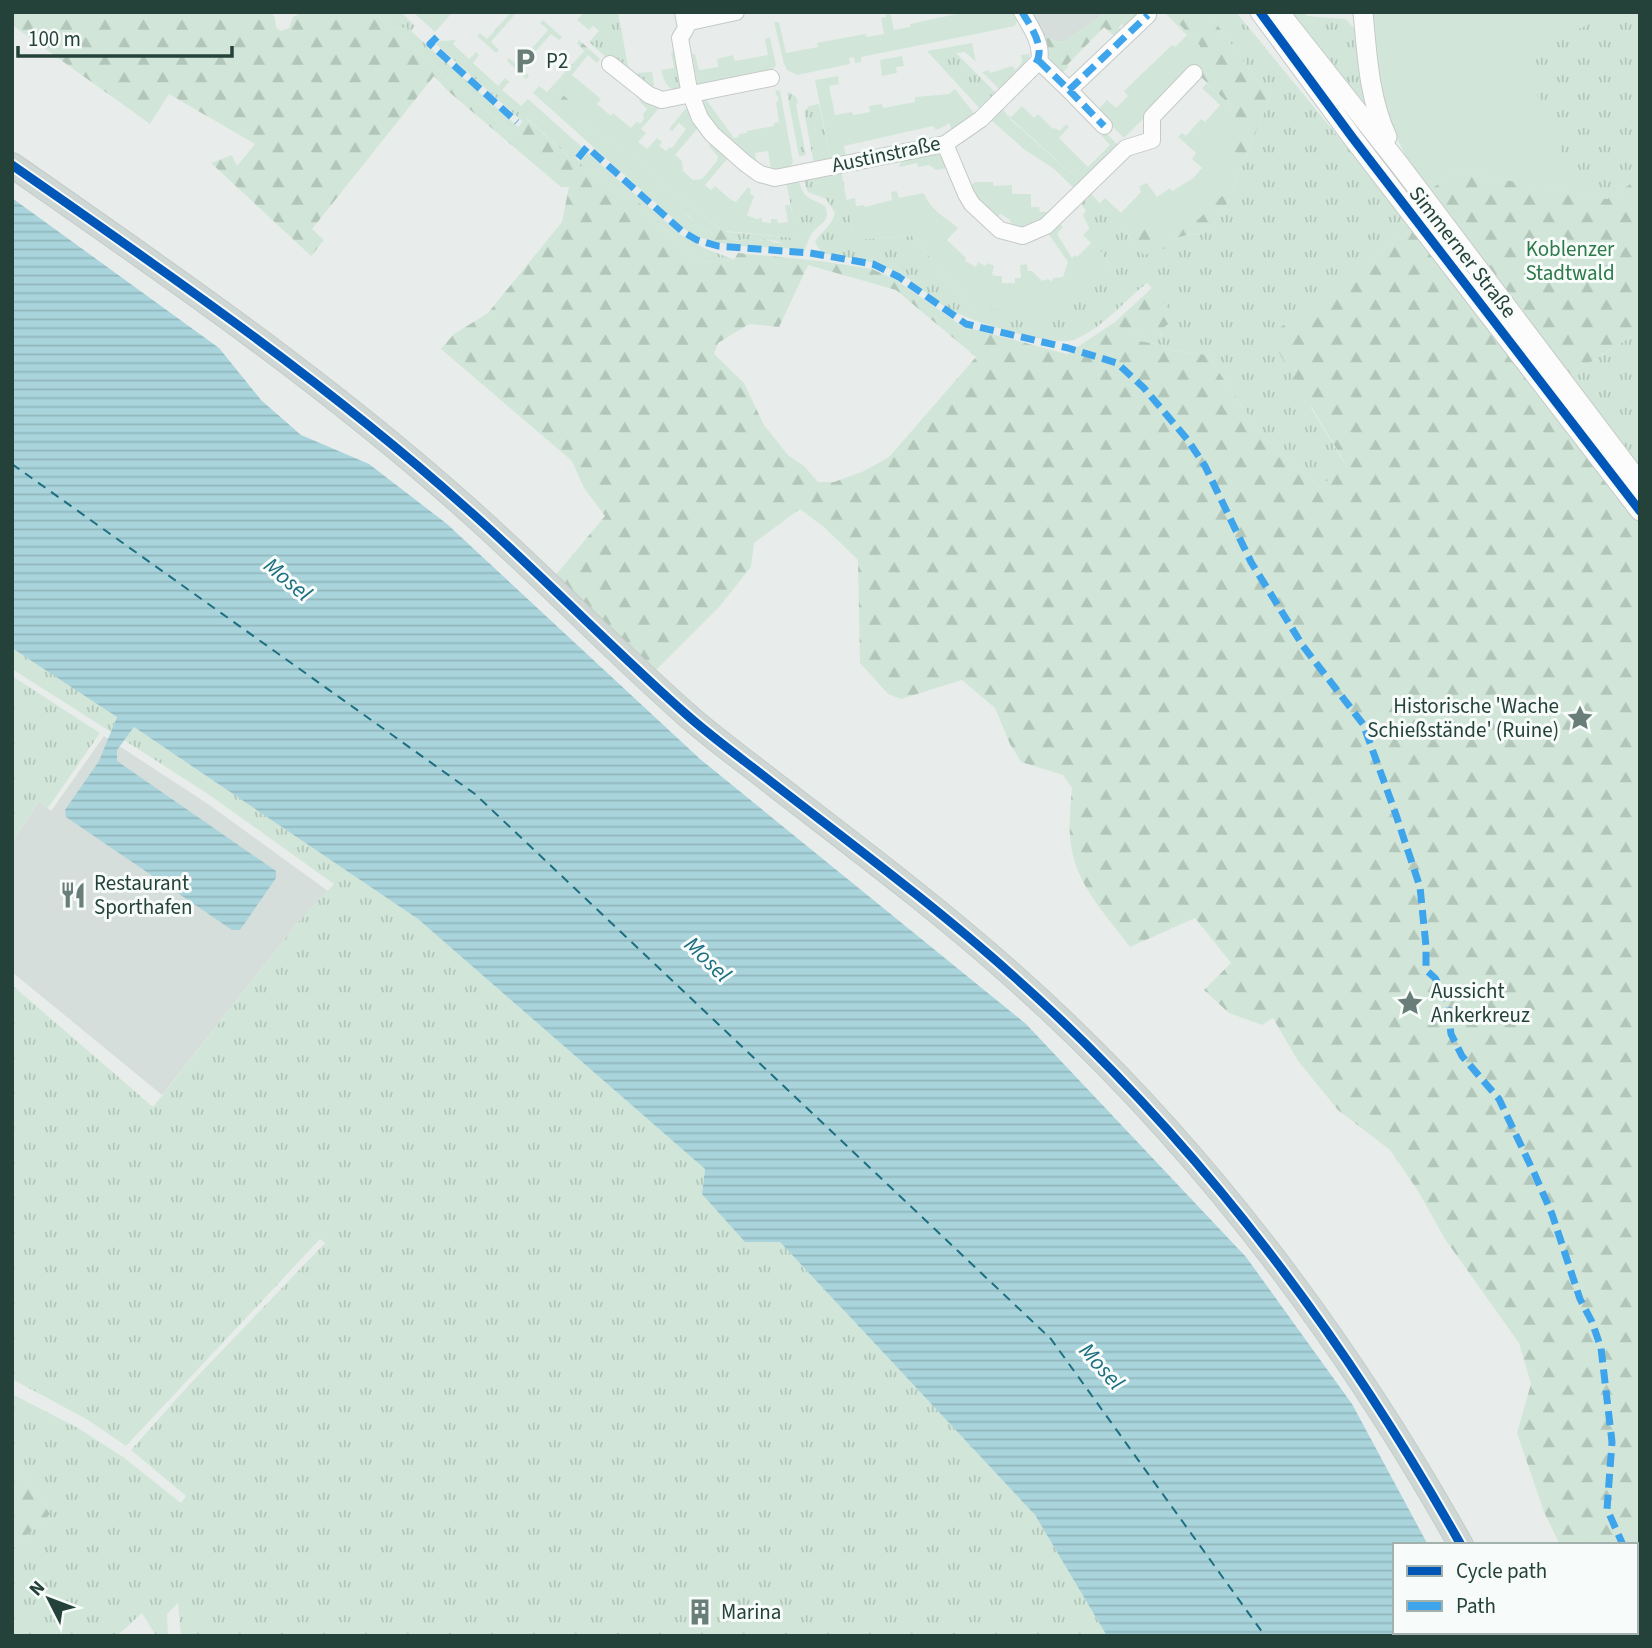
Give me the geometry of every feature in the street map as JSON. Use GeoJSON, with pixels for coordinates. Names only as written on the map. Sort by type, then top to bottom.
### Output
{"type":"FeatureCollection","features":[{"type":"Feature","properties":{"kind":"main road"},"geometry":{"type":"LineString","coordinates":[[12,165],[217,309],[336,399],[463,505],[689,717],[934,909],[1047,1007],[1131,1089],[1262,1242],[1358,1375],[1429,1487],[1460,1543]]}},
{"type":"Feature","properties":{"kind":"street","name":"Austinstraße"},"geometry":{"type":"LineString","coordinates":[[736,12],[684,18],[686,28],[680,37],[691,94],[700,118],[712,134],[756,172],[775,178],[945,144],[981,119],[1039,61]]}},
{"type":"Feature","properties":{"kind":"street"},"geometry":{"type":"LineString","coordinates":[[1022,12],[1038,43],[1041,54],[1039,61],[1104,126]]}},
{"type":"Feature","properties":{"kind":"street","name":"Simmerner Straße"},"geometry":{"type":"LineString","coordinates":[[1258,12],[1276,21],[1399,164],[1640,482]]}},
{"type":"Feature","properties":{"kind":"street"},"geometry":{"type":"LineString","coordinates":[[1363,12],[1374,104],[1399,164]]}},
{"type":"Feature","properties":{"kind":"street"},"geometry":{"type":"LineString","coordinates":[[1069,90],[1111,47],[1126,37],[1148,15]]}},
{"type":"Feature","properties":{"kind":"street","name":"Simmerner Straße"},"geometry":{"type":"LineString","coordinates":[[1276,21],[1640,511]]}},
{"type":"Feature","properties":{"kind":"street"},"geometry":{"type":"LineString","coordinates":[[610,64],[655,98],[662,100],[771,78]]}},
{"type":"Feature","properties":{"kind":"street"},"geometry":{"type":"LineString","coordinates":[[945,144],[966,194],[975,208],[1007,233],[1027,235],[1045,226],[1126,148],[1152,139],[1152,117],[1194,73]]}},
{"type":"Feature","properties":{"kind":"shaded area"},"geometry":{"type":"Polygon","coordinates":[[[1028,12],[1107,12],[1063,42],[1041,34],[1028,12]]]}},
{"type":"Feature","properties":{"kind":"shaded area"},"geometry":{"type":"Polygon","coordinates":[[[104,736],[208,804],[328,891],[300,920],[162,1095],[12,972],[12,842],[39,801],[51,811],[104,736]]]}},
{"type":"Feature","properties":{"kind":"green space","name":"Koblenzer Stadtwald"},"geometry":{"type":"Polygon","coordinates":[[[12,12],[271,12],[276,28],[281,31],[289,28],[293,17],[303,12],[369,12],[392,27],[407,28],[410,31],[402,40],[513,133],[526,118],[578,165],[638,202],[699,262],[734,260],[738,253],[872,269],[896,280],[962,326],[1067,354],[1115,322],[1152,288],[1176,318],[1159,331],[1162,337],[1134,332],[1134,340],[1166,346],[1175,351],[1207,355],[1263,436],[1320,488],[1345,463],[1269,336],[1413,228],[1640,524],[1640,1636],[1602,1634],[1638,1634],[1638,1543],[1559,1543],[1544,1512],[1517,1433],[1531,1384],[1519,1343],[1445,1239],[1418,1191],[1390,1150],[1338,1110],[1298,1061],[1273,1018],[1262,1025],[1229,1013],[1204,990],[1231,963],[1195,918],[1130,947],[1098,905],[1078,871],[1070,833],[1072,788],[1063,775],[1021,762],[1010,744],[995,708],[962,680],[901,699],[888,694],[860,663],[858,560],[825,528],[800,509],[754,543],[751,567],[720,606],[656,670],[554,577],[605,516],[584,488],[572,461],[441,349],[454,334],[488,313],[562,222],[569,187],[561,187],[434,76],[312,229],[324,240],[311,256],[211,163],[232,155],[237,166],[255,144],[169,94],[150,124],[12,25],[12,12]],[[808,265],[779,327],[749,324],[718,343],[714,354],[744,383],[764,425],[788,455],[804,466],[818,482],[834,482],[864,471],[889,457],[976,357],[896,290],[808,265]]]}},
{"type":"Feature","properties":{"kind":"green space"},"geometry":{"type":"Polygon","coordinates":[[[369,12],[401,12],[415,26],[411,31],[518,127],[513,133],[402,40],[410,31],[407,28],[392,27],[369,12]]]}},
{"type":"Feature","properties":{"kind":"green space"},"geometry":{"type":"Polygon","coordinates":[[[413,12],[453,12],[435,32],[413,12]]]}},
{"type":"Feature","properties":{"kind":"green space"},"geometry":{"type":"Polygon","coordinates":[[[511,12],[517,12],[491,42],[499,50],[496,53],[477,36],[480,33],[487,39],[511,12]]]}},
{"type":"Feature","properties":{"kind":"green space"},"geometry":{"type":"Polygon","coordinates":[[[584,12],[618,12],[628,66],[636,73],[652,72],[654,85],[651,90],[615,65],[589,42],[599,31],[593,26],[589,30],[577,20],[584,12]]]}},
{"type":"Feature","properties":{"kind":"green space"},"geometry":{"type":"Polygon","coordinates":[[[885,12],[890,12],[894,30],[966,12],[1013,12],[1017,22],[1015,26],[861,57],[861,62],[855,63],[854,57],[849,58],[850,64],[797,75],[787,70],[774,22],[779,22],[786,53],[818,47],[817,43],[865,34],[867,37],[884,34],[881,18],[886,17],[885,12]]]}},
{"type":"Feature","properties":{"kind":"green space"},"geometry":{"type":"Polygon","coordinates":[[[1107,12],[1145,12],[1128,29],[1122,24],[1119,27],[1124,34],[1113,35],[1104,27],[1062,73],[1050,60],[1041,34],[1063,42],[1107,12]]]}},
{"type":"Feature","properties":{"kind":"green space"},"geometry":{"type":"Polygon","coordinates":[[[1164,12],[1168,12],[1200,46],[1200,62],[1124,138],[1097,111],[1107,100],[1116,108],[1128,96],[1124,91],[1172,45],[1175,47],[1187,35],[1164,12]]]}},
{"type":"Feature","properties":{"kind":"green space"},"geometry":{"type":"Polygon","coordinates":[[[1168,12],[1208,12],[1270,98],[1223,213],[1203,234],[1178,238],[1166,248],[1144,255],[1128,234],[1190,215],[1236,111],[1198,74],[1195,67],[1200,46],[1168,12]]]}},
{"type":"Feature","properties":{"kind":"green space"},"geometry":{"type":"Polygon","coordinates":[[[1208,12],[1236,12],[1413,228],[1325,295],[1311,408],[1345,464],[1320,488],[1263,436],[1207,355],[1175,351],[1166,346],[1134,340],[1133,332],[1162,336],[1152,288],[1147,283],[1105,321],[1086,334],[1065,341],[1050,340],[1011,332],[957,313],[899,273],[871,262],[821,253],[815,242],[835,213],[826,199],[808,192],[803,179],[841,170],[852,229],[863,239],[912,236],[972,308],[1110,266],[1083,215],[1086,211],[1079,200],[1081,198],[1085,201],[1088,198],[1088,190],[1145,254],[1181,236],[1203,234],[1223,213],[1270,98],[1208,12]]]}},
{"type":"Feature","properties":{"kind":"green space"},"geometry":{"type":"Polygon","coordinates":[[[1292,12],[1346,19],[1358,33],[1372,117],[1292,12]]]}},
{"type":"Feature","properties":{"kind":"green space"},"geometry":{"type":"Polygon","coordinates":[[[1372,12],[1617,12],[1520,55],[1580,194],[1458,171],[1431,189],[1388,120],[1377,74],[1372,12]]]}},
{"type":"Feature","properties":{"kind":"green space"},"geometry":{"type":"Polygon","coordinates":[[[1507,12],[1640,12],[1640,178],[1607,199],[1458,171],[1431,189],[1405,155],[1390,123],[1507,12]]]}},
{"type":"Feature","properties":{"kind":"green space"},"geometry":{"type":"Polygon","coordinates":[[[543,20],[562,37],[559,40],[551,34],[521,68],[529,76],[526,79],[507,61],[509,58],[517,65],[548,30],[540,23],[543,20]]]}},
{"type":"Feature","properties":{"kind":"green space"},"geometry":{"type":"Polygon","coordinates":[[[770,37],[776,65],[770,74],[698,87],[692,54],[695,54],[699,70],[718,67],[717,59],[733,55],[735,61],[768,55],[765,39],[770,37]]]}},
{"type":"Feature","properties":{"kind":"green space"},"geometry":{"type":"Polygon","coordinates":[[[456,40],[453,44],[469,59],[476,52],[479,55],[473,63],[498,86],[505,78],[509,82],[502,90],[521,106],[528,99],[583,148],[575,157],[579,161],[588,153],[681,235],[706,249],[735,260],[699,262],[638,202],[578,165],[527,118],[523,122],[436,44],[440,41],[456,40]]]}},
{"type":"Feature","properties":{"kind":"green space"},"geometry":{"type":"Polygon","coordinates":[[[579,40],[588,48],[554,87],[580,109],[584,127],[594,132],[699,226],[713,234],[720,229],[728,232],[730,238],[739,241],[745,239],[756,242],[766,239],[777,243],[786,242],[782,248],[721,243],[686,230],[533,93],[539,86],[547,92],[584,51],[577,43],[579,40]]]}},
{"type":"Feature","properties":{"kind":"green space"},"geometry":{"type":"Polygon","coordinates":[[[972,43],[976,62],[965,52],[956,53],[950,47],[972,43]]]}},
{"type":"Feature","properties":{"kind":"green space"},"geometry":{"type":"Polygon","coordinates":[[[950,47],[998,95],[982,111],[927,51],[950,47]]]}},
{"type":"Feature","properties":{"kind":"green space"},"geometry":{"type":"Polygon","coordinates":[[[588,48],[600,59],[597,63],[588,55],[572,75],[601,99],[597,104],[611,116],[613,113],[631,128],[644,119],[643,114],[647,109],[639,101],[643,96],[662,105],[641,129],[646,133],[638,142],[647,149],[657,138],[662,142],[659,146],[666,151],[672,148],[686,129],[679,123],[672,131],[669,129],[685,109],[689,108],[697,129],[675,155],[682,161],[683,171],[693,180],[702,179],[717,161],[718,157],[709,146],[711,144],[728,158],[705,185],[711,190],[715,186],[736,202],[748,187],[750,194],[754,196],[747,215],[756,219],[762,218],[762,222],[771,223],[771,219],[777,219],[778,223],[788,222],[785,205],[790,205],[798,238],[723,231],[688,204],[554,87],[588,48]]]}},
{"type":"Feature","properties":{"kind":"green space"},"geometry":{"type":"Polygon","coordinates":[[[679,51],[681,91],[667,85],[661,70],[674,68],[671,52],[679,51]]]}},
{"type":"Feature","properties":{"kind":"green space"},"geometry":{"type":"Polygon","coordinates":[[[1029,54],[1030,60],[1002,92],[982,72],[989,70],[990,73],[1012,66],[1016,70],[1022,62],[1021,55],[1029,54]]]}},
{"type":"Feature","properties":{"kind":"green space"},"geometry":{"type":"Polygon","coordinates":[[[902,56],[904,66],[896,67],[897,73],[882,76],[880,60],[902,56]]]}},
{"type":"Feature","properties":{"kind":"green space"},"geometry":{"type":"Polygon","coordinates":[[[838,76],[839,84],[829,86],[835,115],[870,112],[869,106],[882,104],[883,108],[915,102],[915,97],[949,94],[955,89],[973,112],[973,118],[953,131],[948,122],[936,130],[933,126],[844,146],[846,158],[831,161],[815,80],[838,76]]]}},
{"type":"Feature","properties":{"kind":"green space"},"geometry":{"type":"Polygon","coordinates":[[[1207,83],[1236,111],[1232,186],[1199,219],[1190,216],[1128,234],[1100,203],[1105,198],[1121,213],[1141,192],[1139,186],[1147,183],[1157,197],[1192,179],[1202,168],[1192,159],[1196,153],[1178,137],[1182,133],[1186,136],[1201,119],[1205,122],[1220,105],[1202,88],[1207,83]]]}},
{"type":"Feature","properties":{"kind":"green space"},"geometry":{"type":"Polygon","coordinates":[[[780,91],[793,162],[788,170],[771,169],[768,151],[755,153],[757,164],[732,144],[711,121],[703,102],[705,98],[734,138],[747,131],[774,126],[774,123],[779,122],[776,103],[779,99],[775,93],[780,91]]]}},
{"type":"Feature","properties":{"kind":"green space"},"geometry":{"type":"Polygon","coordinates":[[[787,93],[796,97],[798,103],[796,104],[806,155],[799,156],[787,93]]]}},
{"type":"Feature","properties":{"kind":"green space"},"geometry":{"type":"Polygon","coordinates":[[[819,104],[831,161],[814,164],[804,112],[809,106],[819,104]]]}},
{"type":"Feature","properties":{"kind":"green space"},"geometry":{"type":"Polygon","coordinates":[[[1022,106],[1034,118],[1038,114],[1053,129],[1060,131],[1066,124],[1069,127],[1059,138],[1088,167],[1110,145],[1101,135],[1104,131],[1118,145],[1081,182],[1007,115],[1011,117],[1022,106]]]}},
{"type":"Feature","properties":{"kind":"green space"},"geometry":{"type":"Polygon","coordinates":[[[1001,107],[1012,121],[1081,182],[1075,189],[1053,168],[1025,150],[991,120],[1001,107]]]}},
{"type":"Feature","properties":{"kind":"green space"},"geometry":{"type":"Polygon","coordinates":[[[580,109],[720,229],[714,234],[698,226],[670,203],[594,132],[584,127],[580,109]]]}},
{"type":"Feature","properties":{"kind":"green space"},"geometry":{"type":"Polygon","coordinates":[[[935,153],[941,156],[948,168],[936,170],[929,165],[918,167],[917,163],[899,167],[902,160],[935,153]]]}},
{"type":"Feature","properties":{"kind":"green space","name":"Koblenzer Stadtwald"},"geometry":{"type":"Polygon","coordinates":[[[1458,171],[1607,199],[1640,178],[1640,331],[1570,375],[1431,189],[1458,171]]]}},
{"type":"Feature","properties":{"kind":"green space"},"geometry":{"type":"Polygon","coordinates":[[[786,181],[799,181],[805,195],[825,206],[827,211],[826,218],[812,234],[805,250],[782,248],[785,243],[766,239],[756,242],[730,238],[728,232],[797,238],[786,181]]]}},
{"type":"Feature","properties":{"kind":"green space"},"geometry":{"type":"Polygon","coordinates":[[[975,182],[993,182],[993,186],[1012,185],[1012,194],[1031,194],[1031,207],[1039,207],[1040,212],[1049,212],[1034,226],[1012,228],[1010,220],[1001,214],[995,217],[978,204],[969,187],[975,182]]]}},
{"type":"Feature","properties":{"kind":"green space"},"geometry":{"type":"Polygon","coordinates":[[[897,191],[899,198],[923,193],[935,210],[958,228],[947,240],[966,258],[965,261],[976,267],[978,262],[985,266],[988,263],[994,266],[992,274],[1002,276],[1002,283],[1015,283],[1015,278],[1021,278],[1020,265],[1027,264],[1028,271],[1032,271],[1042,281],[1048,279],[1052,282],[1053,278],[1063,277],[1068,262],[1047,232],[1058,222],[1063,227],[1057,234],[1072,258],[1075,255],[1077,257],[1091,243],[1083,235],[1091,227],[1099,249],[1110,266],[1057,314],[972,308],[912,236],[862,239],[852,229],[846,200],[855,198],[856,206],[865,207],[892,200],[891,192],[897,191]]]}},
{"type":"Feature","properties":{"kind":"green space"},"geometry":{"type":"Polygon","coordinates":[[[1640,331],[1640,467],[1570,375],[1640,331]]]}},
{"type":"Feature","properties":{"kind":"green space"},"geometry":{"type":"Polygon","coordinates":[[[12,648],[117,716],[111,732],[12,669],[12,648]]]}},
{"type":"Feature","properties":{"kind":"green space"},"geometry":{"type":"Polygon","coordinates":[[[12,676],[100,733],[48,808],[38,802],[12,842],[12,676]]]}},
{"type":"Feature","properties":{"kind":"green space"},"geometry":{"type":"Polygon","coordinates":[[[134,727],[418,919],[705,1169],[702,1194],[780,1242],[1035,1515],[1107,1636],[181,1636],[178,1603],[167,1614],[168,1636],[156,1636],[142,1613],[117,1636],[12,1636],[12,1549],[50,1514],[12,1461],[12,1394],[78,1428],[123,1457],[181,1503],[186,1496],[131,1450],[188,1386],[324,1244],[327,1245],[320,1239],[126,1446],[88,1420],[12,1379],[12,985],[153,1107],[300,920],[334,884],[208,794],[124,740],[134,727]]]}},
{"type":"Feature","properties":{"kind":"green space"},"geometry":{"type":"Polygon","coordinates":[[[12,1461],[50,1514],[12,1549],[12,1461]]]}},
{"type":"Feature","properties":{"kind":"water","name":"Mosel"},"geometry":{"type":"Polygon","coordinates":[[[12,198],[219,348],[261,400],[301,435],[369,464],[447,524],[700,759],[1026,1024],[1246,1257],[1352,1404],[1427,1543],[1393,1543],[1393,1634],[1477,1636],[1107,1636],[1035,1515],[780,1242],[745,1242],[702,1194],[705,1169],[418,919],[134,727],[117,750],[117,761],[276,871],[276,878],[240,930],[232,930],[66,817],[65,810],[99,761],[117,717],[12,648],[12,198]]]}},
{"type":"Feature","properties":{"kind":"ferry route"},"geometry":{"type":"LineString","coordinates":[[12,464],[475,794],[1051,1339],[1265,1636]]}},
{"type":"Feature","properties":{"kind":"marked path"},"geometry":{"type":"LineString","coordinates":[[1022,12],[1039,47],[1037,61],[1033,67]]}},
{"type":"Feature","properties":{"kind":"marked path"},"geometry":{"type":"LineString","coordinates":[[1039,61],[1069,90],[1148,15]]}},
{"type":"Feature","properties":{"kind":"marked path"},"geometry":{"type":"LineString","coordinates":[[437,37],[430,44],[517,122]]}},
{"type":"Feature","properties":{"kind":"marked path"},"geometry":{"type":"LineString","coordinates":[[1069,90],[1104,126]]}},
{"type":"Feature","properties":{"kind":"marked path"},"geometry":{"type":"LineString","coordinates":[[578,158],[587,147],[683,232],[697,240],[718,246],[810,253],[873,264],[899,277],[966,324],[1068,348],[1117,363],[1144,388],[1187,439],[1205,466],[1251,562],[1303,646],[1363,724],[1420,887],[1426,970],[1435,978],[1447,1000],[1451,1034],[1462,1056],[1499,1099],[1535,1175],[1552,1214],[1580,1299],[1601,1348],[1612,1442],[1607,1509],[1622,1543]]}},
{"type":"Feature","properties":{"kind":"marked path"},"geometry":{"type":"LineString","coordinates":[[1638,1577],[1640,1581]]}},
{"type":"Feature","properties":{"kind":"cycle path"},"geometry":{"type":"LineString","coordinates":[[1260,12],[1352,137],[1640,511]]}},
{"type":"Feature","properties":{"kind":"cycle path"},"geometry":{"type":"LineString","coordinates":[[12,165],[244,329],[357,416],[493,532],[697,724],[954,925],[1078,1036],[1142,1102],[1202,1170],[1315,1314],[1415,1466],[1460,1543]]}},
{"type":"Feature","properties":{"kind":"place","name":"P2"},"geometry":{"type":"Point","coordinates":[525,61]}},
{"type":"Feature","properties":{"kind":"place","name":"Historische 'Wache Schießstände' (Ruine)"},"geometry":{"type":"Point","coordinates":[1580,718]}},
{"type":"Feature","properties":{"kind":"place","name":"Restaurant Sporthafen"},"geometry":{"type":"Point","coordinates":[73,895]}},
{"type":"Feature","properties":{"kind":"place","name":"Aussicht Ankerkreuz"},"geometry":{"type":"Point","coordinates":[1410,1003]}},
{"type":"Feature","properties":{"kind":"place","name":"Marina"},"geometry":{"type":"Point","coordinates":[700,1612]}}]}
